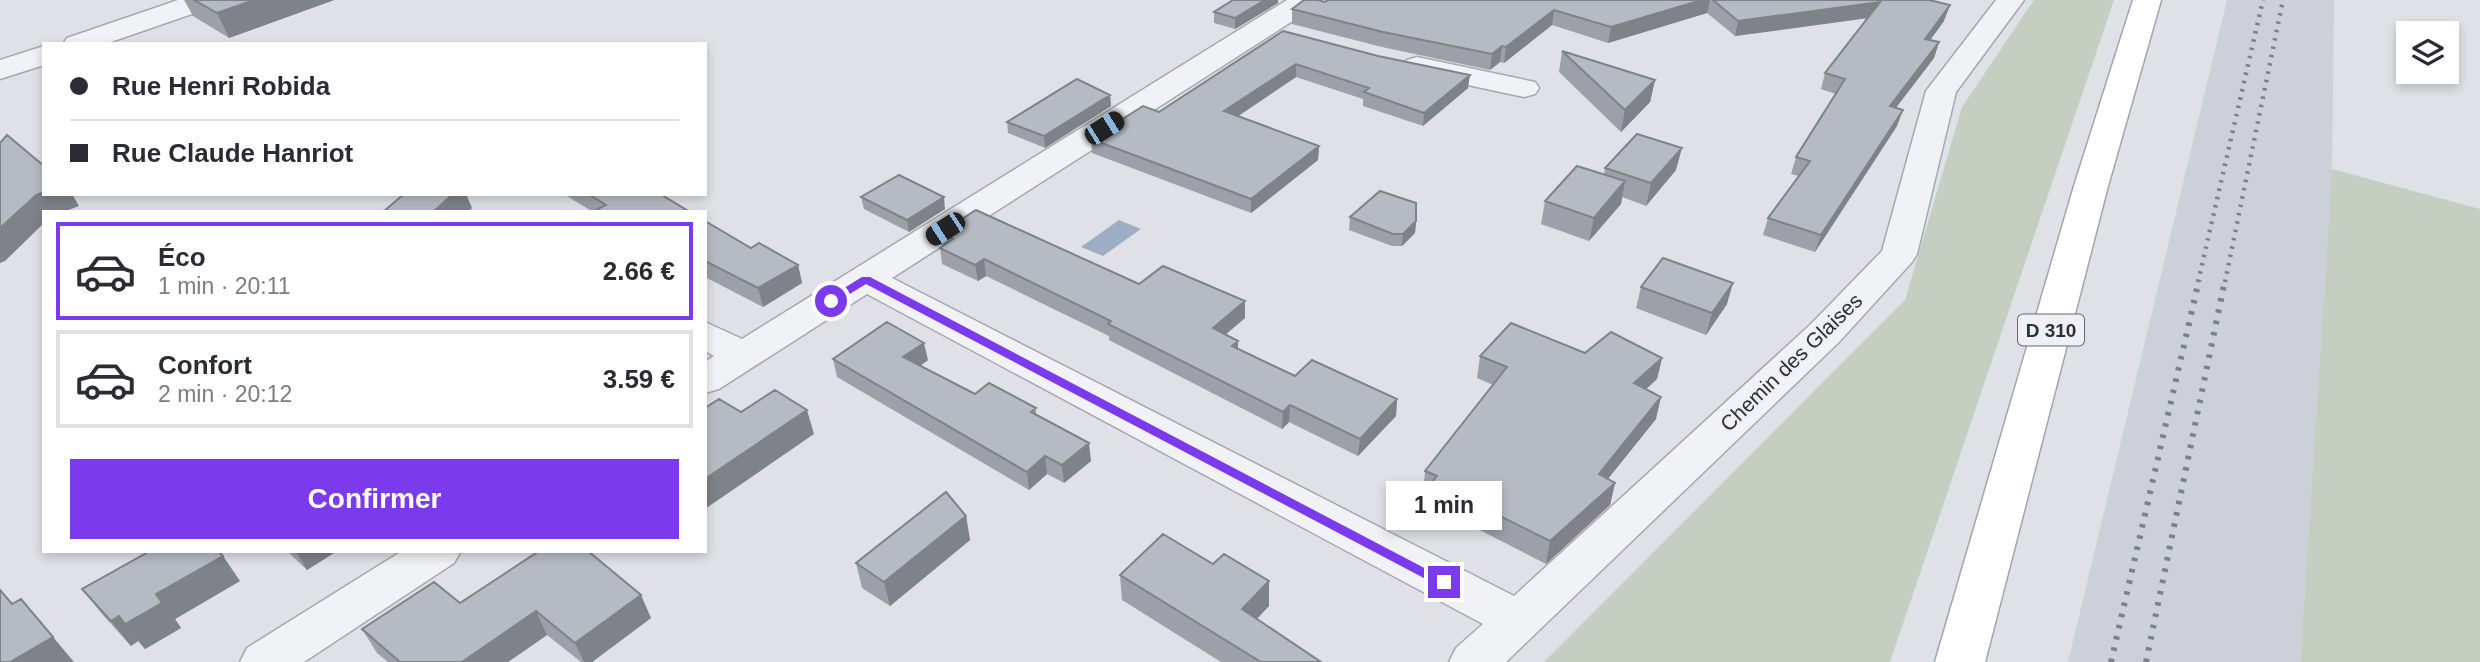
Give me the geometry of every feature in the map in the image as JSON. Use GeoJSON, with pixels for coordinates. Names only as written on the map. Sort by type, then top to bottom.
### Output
{"type":"FeatureCollection","features":[{"type":"Feature","properties":{"kind":"main road","name":"D 310"},"geometry":{"type":"LineString","coordinates":[[1960,662],[2091,186],[2147,0]]}},
{"type":"Feature","properties":{"kind":"street"},"geometry":{"type":"LineString","coordinates":[[83,42],[205,0]]}},
{"type":"Feature","properties":{"kind":"street"},"geometry":{"type":"LineString","coordinates":[[707,379],[1306,0]]}},
{"type":"Feature","properties":{"kind":"street","name":"Chemin des Glaises"},"geometry":{"type":"LineString","coordinates":[[1474,662],[1825,334],[1899,254],[1941,91],[2010,0]]}},
{"type":"Feature","properties":{"kind":"street"},"geometry":{"type":"LineString","coordinates":[[1262,27],[1301,38]]}},
{"type":"Feature","properties":{"kind":"street"},"geometry":{"type":"LineString","coordinates":[[0,70],[42,56]]}},
{"type":"Feature","properties":{"kind":"street"},"geometry":{"type":"LineString","coordinates":[[1391,61],[1524,88]]}},
{"type":"Feature","properties":{"kind":"street"},"geometry":{"type":"LineString","coordinates":[[866,279],[1516,620]]}},
{"type":"Feature","properties":{"kind":"street"},"geometry":{"type":"LineString","coordinates":[[707,335],[743,356]]}},
{"type":"Feature","properties":{"kind":"street"},"geometry":{"type":"LineString","coordinates":[[265,662],[435,553]]}},
{"type":"Feature","properties":{"kind":"shaded area"},"geometry":{"type":"Polygon","coordinates":[[[2227,0],[2334,0],[2332,169],[2300,662],[2068,662],[2227,0]]]}},
{"type":"Feature","properties":{"kind":"green space"},"geometry":{"type":"Polygon","coordinates":[[[2034,0],[2114,0],[1890,662],[1544,662],[1905,300],[1962,107],[2034,0]]]}},
{"type":"Feature","properties":{"kind":"green space"},"geometry":{"type":"Polygon","coordinates":[[[2332,169],[2480,209],[2480,662],[2300,662],[2332,169]]]}},
{"type":"Feature","properties":{"kind":"water"},"geometry":{"type":"Polygon","coordinates":[[[1119,220],[1141,229],[1103,256],[1081,247],[1119,220]]]}},
{"type":"Feature","properties":{"kind":"building"},"geometry":{"type":"Polygon","coordinates":[[[194,0],[254,0],[217,13],[194,0]]]}},
{"type":"Feature","properties":{"kind":"building"},"geometry":{"type":"Polygon","coordinates":[[[1233,0],[1265,0],[1235,18],[1214,12],[1233,0]]]}},
{"type":"Feature","properties":{"kind":"building"},"geometry":{"type":"Polygon","coordinates":[[[1304,0],[1702,0],[1611,27],[1554,10],[1506,47],[1502,46],[1492,54],[1383,32],[1292,9],[1304,0]]]}},
{"type":"Feature","properties":{"kind":"building"},"geometry":{"type":"Polygon","coordinates":[[[1713,0],[1929,0],[1950,5],[1925,39],[1939,42],[1890,106],[1903,110],[1821,235],[1768,218],[1810,161],[1796,157],[1845,79],[1825,73],[1880,2],[1738,21],[1713,0]]]}},
{"type":"Feature","properties":{"kind":"building"},"geometry":{"type":"Polygon","coordinates":[[[1283,31],[1378,56],[1470,75],[1424,113],[1364,92],[1369,88],[1296,64],[1224,111],[1319,146],[1251,199],[1091,139],[1143,106],[1159,112],[1283,31]]]}},
{"type":"Feature","properties":{"kind":"building"},"geometry":{"type":"Polygon","coordinates":[[[1562,51],[1655,80],[1625,110],[1562,51]]]}},
{"type":"Feature","properties":{"kind":"building"},"geometry":{"type":"Polygon","coordinates":[[[1077,79],[1110,95],[1044,136],[1007,122],[1077,79]]]}},
{"type":"Feature","properties":{"kind":"building"},"geometry":{"type":"Polygon","coordinates":[[[1637,134],[1682,148],[1651,183],[1605,168],[1637,134]]]}},
{"type":"Feature","properties":{"kind":"building"},"geometry":{"type":"Polygon","coordinates":[[[7,135],[42,164],[42,193],[36,195],[0,228],[0,143],[7,135]]]}},
{"type":"Feature","properties":{"kind":"building"},"geometry":{"type":"Polygon","coordinates":[[[1577,166],[1625,181],[1594,218],[1545,201],[1577,166]]]}},
{"type":"Feature","properties":{"kind":"building"},"geometry":{"type":"Polygon","coordinates":[[[899,175],[944,197],[907,220],[861,197],[899,175]]]}},
{"type":"Feature","properties":{"kind":"building"},"geometry":{"type":"Polygon","coordinates":[[[1380,191],[1416,203],[1416,221],[1403,234],[1393,234],[1350,217],[1380,191]]]}},
{"type":"Feature","properties":{"kind":"building"},"geometry":{"type":"Polygon","coordinates":[[[402,196],[451,196],[435,210],[385,210],[402,196]]]}},
{"type":"Feature","properties":{"kind":"building"},"geometry":{"type":"Polygon","coordinates":[[[591,196],[663,196],[687,210],[596,210],[606,205],[591,196]]]}},
{"type":"Feature","properties":{"kind":"building"},"geometry":{"type":"Polygon","coordinates":[[[976,210],[1139,284],[1163,266],[1245,301],[1213,328],[1238,341],[1232,346],[1295,376],[1312,360],[1397,399],[1360,439],[1290,405],[1283,412],[1108,324],[1111,321],[984,259],[975,265],[940,248],[953,239],[940,233],[976,210]]]}},
{"type":"Feature","properties":{"kind":"building"},"geometry":{"type":"Polygon","coordinates":[[[707,222],[751,248],[759,243],[798,265],[758,288],[707,262],[707,222]]]}},
{"type":"Feature","properties":{"kind":"building"},"geometry":{"type":"Polygon","coordinates":[[[1663,258],[1733,283],[1712,313],[1641,287],[1663,258]]]}},
{"type":"Feature","properties":{"kind":"building"},"geometry":{"type":"Polygon","coordinates":[[[887,322],[924,343],[903,357],[975,394],[989,383],[1036,408],[1031,412],[1089,443],[1062,465],[1045,456],[1027,472],[833,359],[887,322]]]}},
{"type":"Feature","properties":{"kind":"building"},"geometry":{"type":"Polygon","coordinates":[[[1511,323],[1585,353],[1611,332],[1662,358],[1634,383],[1661,397],[1599,474],[1615,483],[1550,541],[1432,482],[1437,476],[1425,471],[1507,367],[1480,356],[1511,323]]]}},
{"type":"Feature","properties":{"kind":"building"},"geometry":{"type":"Polygon","coordinates":[[[775,390],[807,410],[707,478],[707,407],[719,399],[741,412],[775,390]]]}},
{"type":"Feature","properties":{"kind":"building"},"geometry":{"type":"Polygon","coordinates":[[[946,492],[966,516],[884,582],[856,563],[946,492]]]}},
{"type":"Feature","properties":{"kind":"building"},"geometry":{"type":"Polygon","coordinates":[[[1163,534],[1213,564],[1224,554],[1269,581],[1242,609],[1321,662],[1261,662],[1120,575],[1163,534]]]}},
{"type":"Feature","properties":{"kind":"building"},"geometry":{"type":"Polygon","coordinates":[[[146,553],[220,553],[223,556],[156,594],[162,603],[125,624],[119,616],[111,621],[82,589],[146,553]]]}},
{"type":"Feature","properties":{"kind":"building"},"geometry":{"type":"Polygon","coordinates":[[[536,553],[590,553],[641,595],[575,643],[536,611],[462,662],[400,662],[362,629],[434,582],[460,603],[536,553]]]}},
{"type":"Feature","properties":{"kind":"building"},"geometry":{"type":"Polygon","coordinates":[[[0,590],[12,604],[21,599],[53,637],[10,662],[0,662],[0,590]]]}},
{"type":"Feature","properties":{"kind":"railway"},"geometry":{"type":"LineString","coordinates":[[2198,282],[2263,0]]}},
{"type":"Feature","properties":{"kind":"railway"},"geometry":{"type":"LineString","coordinates":[[2225,282],[2283,0]]}},
{"type":"Feature","properties":{"kind":"railway"},"geometry":{"type":"LineString","coordinates":[[2111,662],[2199,280]]}},
{"type":"Feature","properties":{"kind":"railway"},"geometry":{"type":"LineString","coordinates":[[2146,662],[2225,280]]}},
{"type":"Feature","properties":{"kind":"route"},"geometry":{"type":"LineString","coordinates":[[831,301],[866,279],[1444,582]]}}]}
